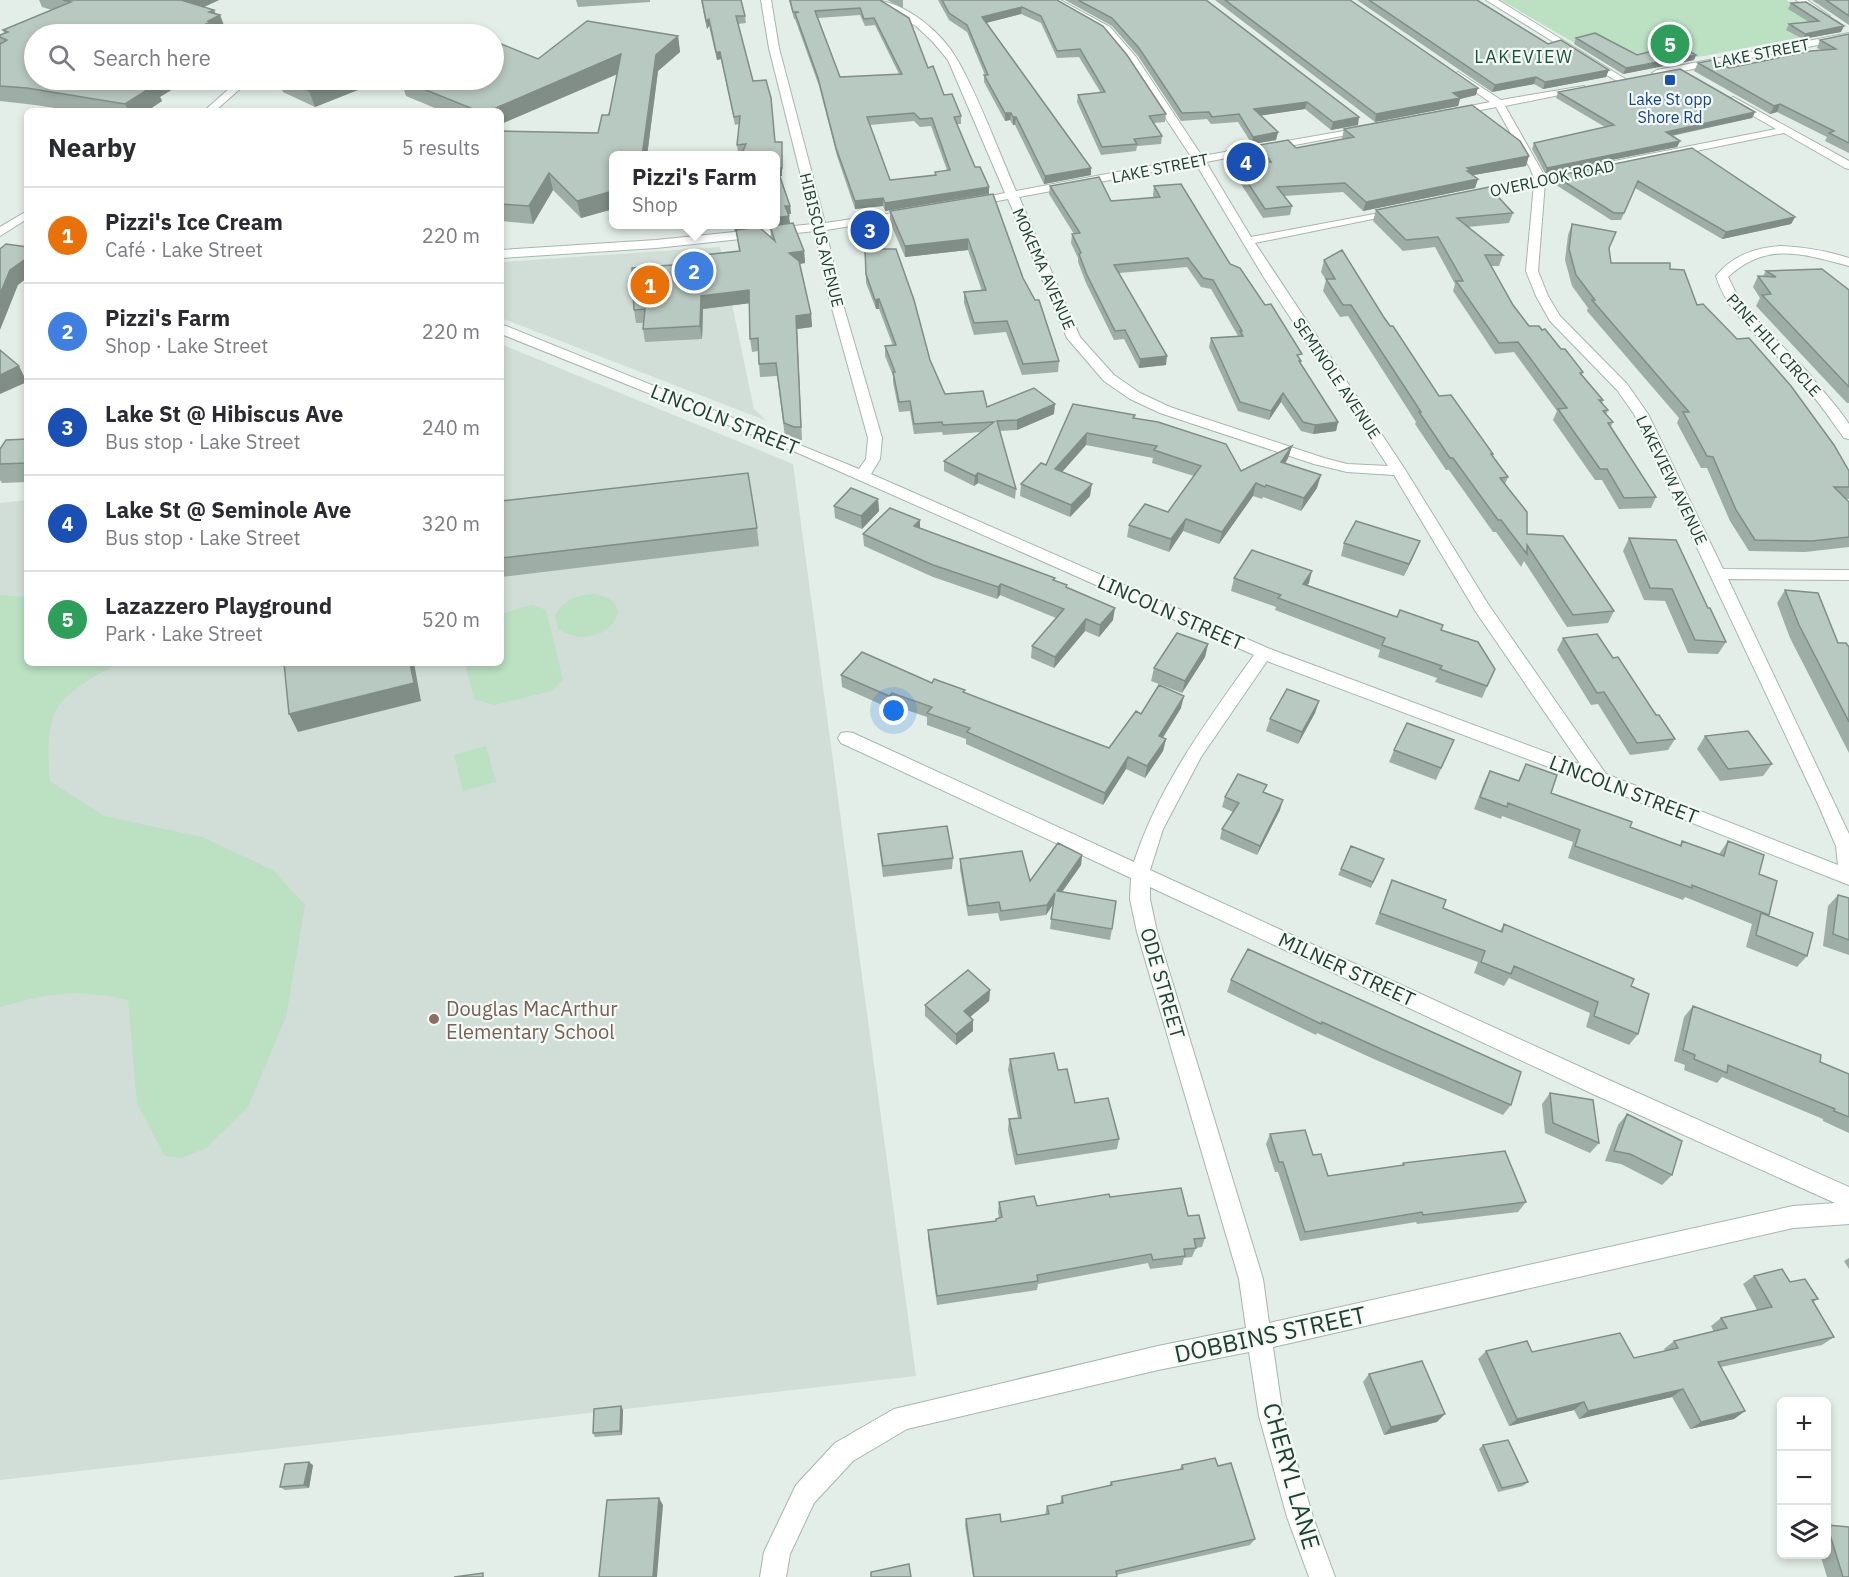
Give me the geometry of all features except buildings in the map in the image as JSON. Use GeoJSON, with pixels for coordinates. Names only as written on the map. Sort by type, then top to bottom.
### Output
{"type":"FeatureCollection","features":[{"type":"Feature","properties":{"kind":"street","name":"HIBISCUS AVENUE"},"geometry":{"type":"LineString","coordinates":[[766,0],[784,89],[820,228],[834,294],[874,438],[873,459],[862,477]]}},
{"type":"Feature","properties":{"kind":"street","name":"MOKEMA AVENUE"},"geometry":{"type":"LineString","coordinates":[[876,0],[898,10],[927,29],[937,38],[953,60],[1074,338],[1109,378],[1135,396],[1165,410],[1319,461],[1347,468],[1399,471]]}},
{"type":"Feature","properties":{"kind":"street","name":"SEMINOLE AVENUE"},"geometry":{"type":"LineString","coordinates":[[1053,0],[1094,20],[1107,29],[1118,42],[1199,160],[1269,276],[1399,471],[1482,608],[1600,779]]}},
{"type":"Feature","properties":{"kind":"street"},"geometry":{"type":"LineString","coordinates":[[1491,0],[1634,78]]}},
{"type":"Feature","properties":{"kind":"street"},"geometry":{"type":"LineString","coordinates":[[1801,0],[1845,30]]}},
{"type":"Feature","properties":{"kind":"street","name":"LAKE STREET"},"geometry":{"type":"LineString","coordinates":[[1441,114],[1634,78],[1685,72],[1845,30]]}},
{"type":"Feature","properties":{"kind":"street"},"geometry":{"type":"LineString","coordinates":[[1445,66],[1499,104],[1536,168],[1540,180]]}},
{"type":"Feature","properties":{"kind":"street"},"geometry":{"type":"LineString","coordinates":[[212,108],[233,90]]}},
{"type":"Feature","properties":{"kind":"street"},"geometry":{"type":"LineString","coordinates":[[1719,92],[1849,166]]}},
{"type":"Feature","properties":{"kind":"street","name":"LAKE STREET"},"geometry":{"type":"LineString","coordinates":[[956,206],[1378,126],[1362,120]]}},
{"type":"Feature","properties":{"kind":"street","name":"OVERLOOK ROAD"},"geometry":{"type":"LineString","coordinates":[[1458,198],[1785,130]]}},
{"type":"Feature","properties":{"kind":"street","name":"LAKEVIEW AVENUE"},"geometry":{"type":"LineString","coordinates":[[1540,180],[1532,272],[1542,296],[1555,318],[1622,387],[1641,414],[1845,846],[1849,877]]}},
{"type":"Feature","properties":{"kind":"street"},"geometry":{"type":"LineString","coordinates":[[1249,241],[1412,208]]}},
{"type":"Feature","properties":{"kind":"street"},"geometry":{"type":"LineString","coordinates":[[504,254],[612,248],[820,228],[926,211]]}},
{"type":"Feature","properties":{"kind":"street"},"geometry":{"type":"LineString","coordinates":[[2,228],[24,215]]}},
{"type":"Feature","properties":{"kind":"street"},"geometry":{"type":"LineString","coordinates":[[2,228],[24,230]]}},
{"type":"Feature","properties":{"kind":"street","name":"PINE HILL CIRCLE"},"geometry":{"type":"LineString","coordinates":[[1849,262],[1810,253],[1765,250],[1740,260],[1722,276],[1725,290],[1739,309],[1782,353],[1837,416],[1849,435]]}},
{"type":"Feature","properties":{"kind":"street","name":"LINCOLN STREET"},"geometry":{"type":"LineString","coordinates":[[504,329],[803,450],[1264,653],[1600,779],[1849,877]]}},
{"type":"Feature","properties":{"kind":"street"},"geometry":{"type":"LineString","coordinates":[[1718,574],[1849,575]]}},
{"type":"Feature","properties":{"kind":"street","name":"ODE STREET"},"geometry":{"type":"LineString","coordinates":[[1262,1337],[1251,1279],[1147,932],[1140,899],[1140,872],[1154,829],[1194,753],[1264,653]]}},
{"type":"Feature","properties":{"kind":"street","name":"MILNER STREET"},"geometry":{"type":"LineString","coordinates":[[847,738],[1590,1082],[1849,1198]]}},
{"type":"Feature","properties":{"kind":"street","name":"DOBBINS STREET"},"geometry":{"type":"LineString","coordinates":[[773,1577],[777,1552],[805,1494],[844,1452],[903,1418],[1146,1361],[1793,1217],[1849,1213]]}},
{"type":"Feature","properties":{"kind":"street","name":"CHERYL LANE"},"geometry":{"type":"LineString","coordinates":[[1262,1337],[1272,1416],[1300,1517],[1322,1577]]}},
{"type":"Feature","properties":{"kind":"shaded area"},"geometry":{"type":"Polygon","coordinates":[[[720,247],[754,409],[767,421],[504,319],[504,262],[720,247]]]}},
{"type":"Feature","properties":{"kind":"shaded area","name":"Douglas MacArthur Elementary School"},"geometry":{"type":"Polygon","coordinates":[[[504,345],[793,464],[916,1376],[0,1480],[0,503],[24,500],[24,666],[504,666],[504,345]]]}},
{"type":"Feature","properties":{"kind":"green space"},"geometry":{"type":"Polygon","coordinates":[[[1501,0],[1786,0],[1827,26],[1823,33],[1704,56],[1626,66],[1612,65],[1501,0]]]}},
{"type":"Feature","properties":{"kind":"green space"},"geometry":{"type":"Polygon","coordinates":[[[594,594],[609,599],[617,608],[615,621],[609,628],[593,636],[584,637],[558,629],[555,616],[566,602],[576,597],[594,594]]]}},
{"type":"Feature","properties":{"kind":"green space"},"geometry":{"type":"Polygon","coordinates":[[[0,595],[24,597],[24,666],[113,666],[77,688],[58,707],[51,723],[48,753],[50,781],[104,816],[202,837],[273,870],[305,905],[286,1017],[248,1107],[206,1148],[182,1158],[165,1156],[137,1104],[128,1000],[77,993],[49,995],[0,1007],[0,595]]]}},
{"type":"Feature","properties":{"kind":"green space"},"geometry":{"type":"Polygon","coordinates":[[[533,605],[546,610],[563,680],[552,691],[494,705],[474,699],[466,666],[504,666],[504,614],[533,605]]]}},
{"type":"Feature","properties":{"kind":"green space"},"geometry":{"type":"Polygon","coordinates":[[[486,746],[496,782],[463,791],[454,755],[486,746]]]}},
{"type":"Feature","properties":{"kind":"place","name":"Lazazzero Playground"},"geometry":{"type":"Point","coordinates":[1670,44]}},
{"type":"Feature","properties":{"kind":"place","name":"Lake St opp Shore Rd"},"geometry":{"type":"Point","coordinates":[1670,80]}},
{"type":"Feature","properties":{"kind":"place","name":"Lake St @ Seminole Ave"},"geometry":{"type":"Point","coordinates":[1246,162]}},
{"type":"Feature","properties":{"kind":"place","name":"Lake St @ Hibiscus Ave"},"geometry":{"type":"Point","coordinates":[870,230]}},
{"type":"Feature","properties":{"kind":"place","name":"Pizzi's Farm"},"geometry":{"type":"Point","coordinates":[694,271]}},
{"type":"Feature","properties":{"kind":"place","name":"Pizzi's Ice Cream"},"geometry":{"type":"Point","coordinates":[650,285]}},
{"type":"Feature","properties":{"kind":"place","name":"Douglas MacArthur Elementary School"},"geometry":{"type":"Point","coordinates":[434,1019]}},
{"type":"Feature","properties":{"kind":"district","name":"LAKEVIEW"},"geometry":{"type":"Point","coordinates":[1524,56]}}]}
